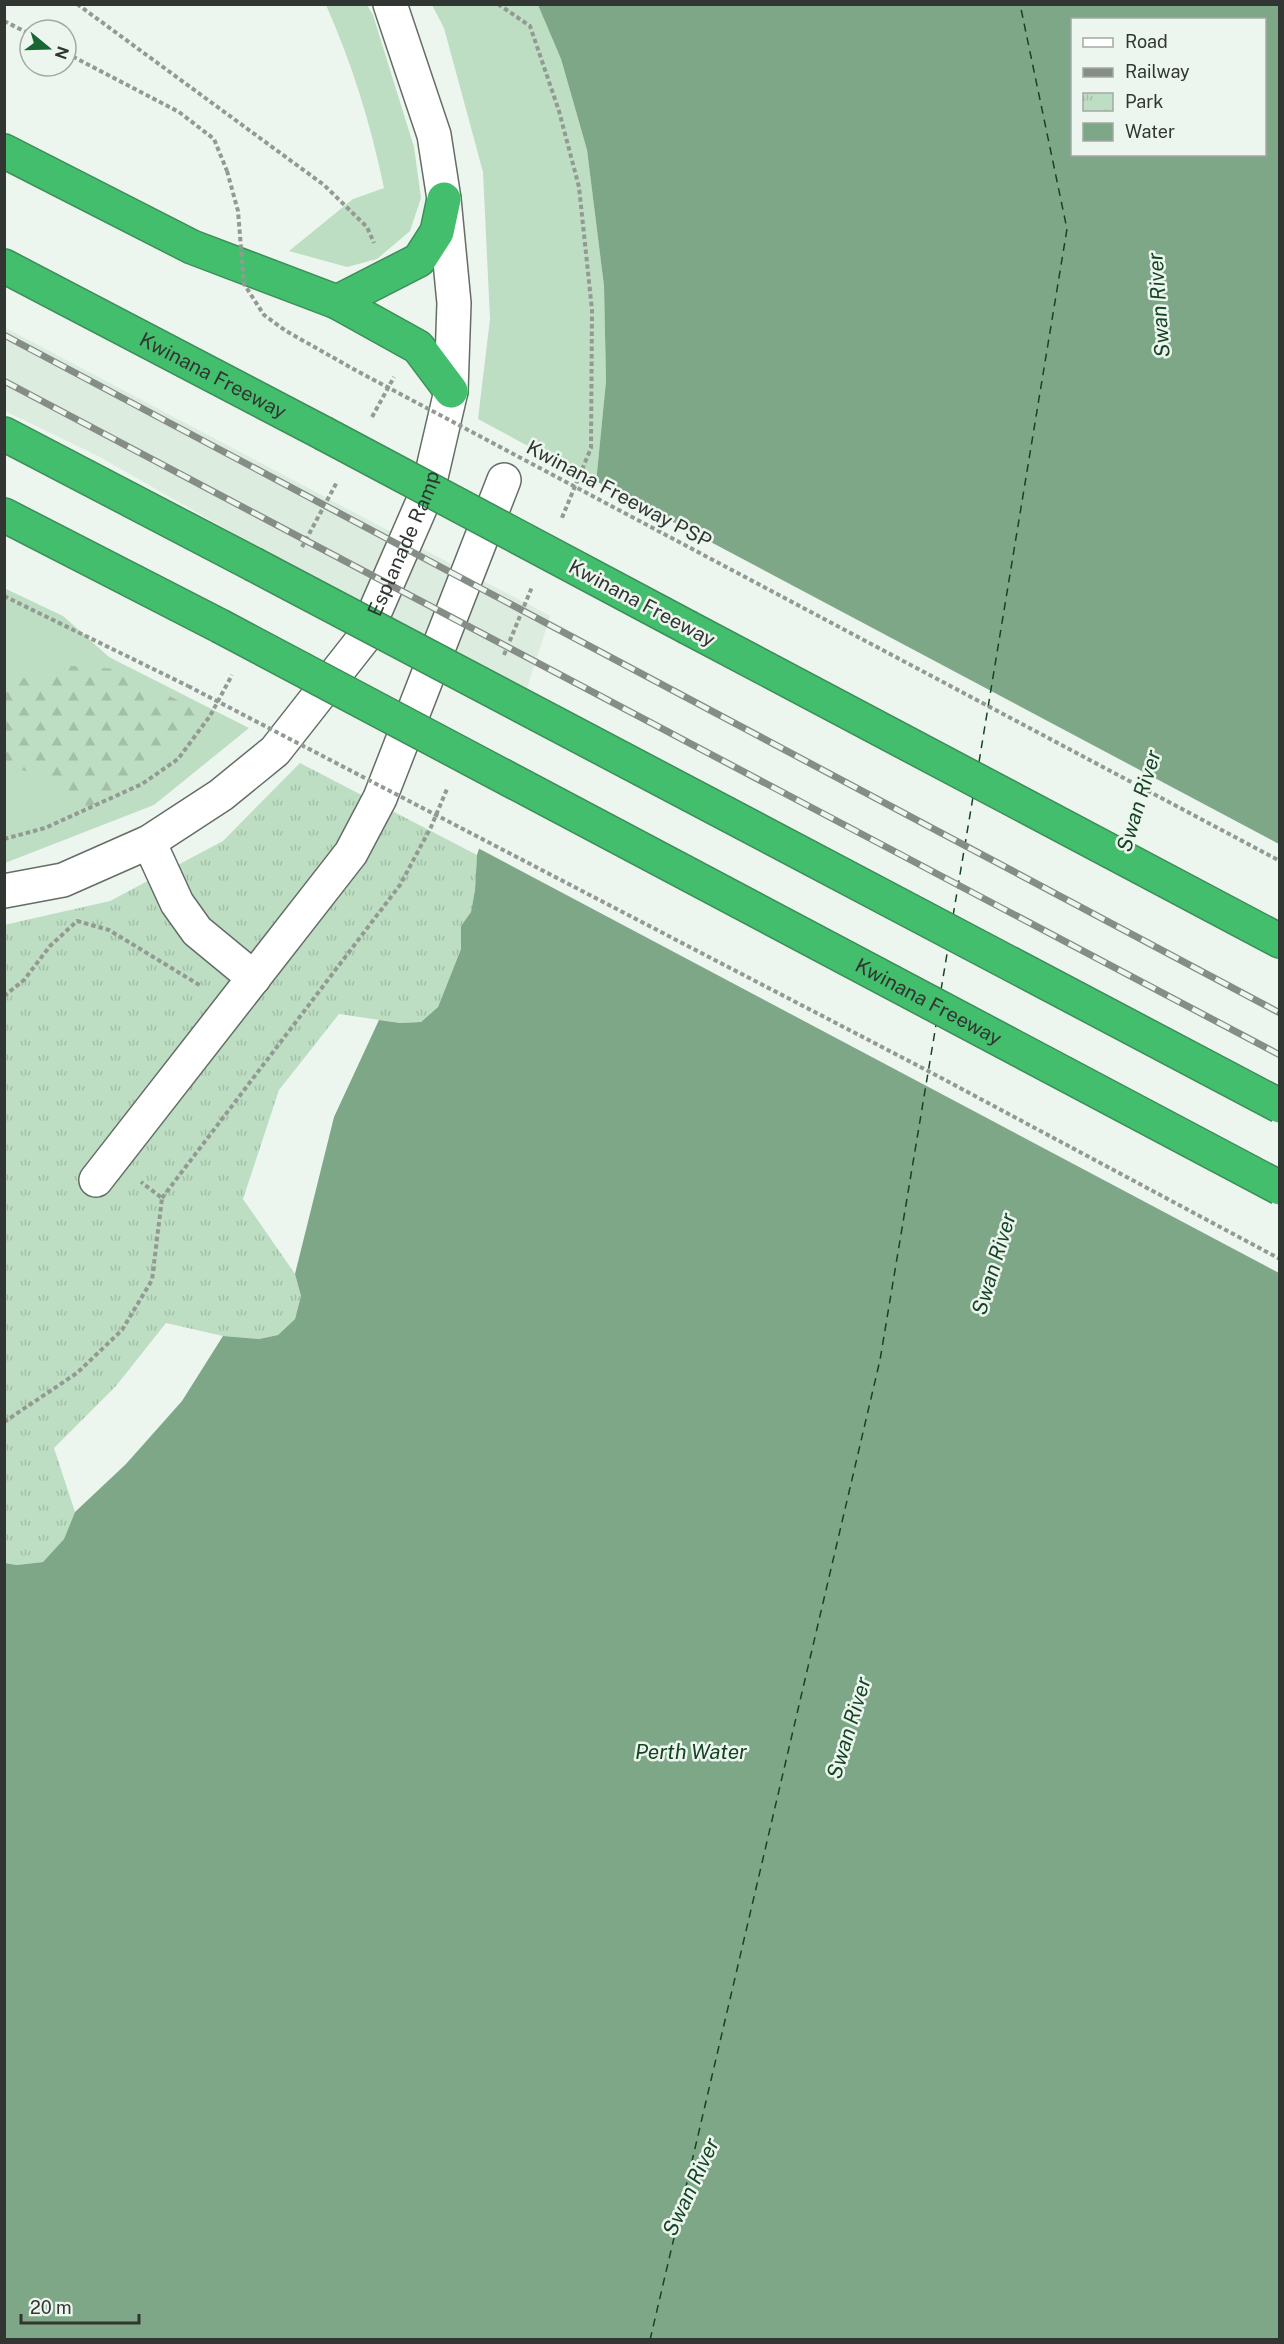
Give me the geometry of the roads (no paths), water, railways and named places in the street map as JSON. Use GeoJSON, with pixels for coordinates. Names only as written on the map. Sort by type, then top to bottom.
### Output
{"type":"FeatureCollection","features":[{"type":"Feature","properties":{"kind":"highway"},"geometry":{"type":"LineString","coordinates":[[4,151],[192,247],[337,302],[418,347],[451,391]]}},
{"type":"Feature","properties":{"kind":"highway"},"geometry":{"type":"LineString","coordinates":[[337,302],[419,260],[436,232],[444,199]]}},
{"type":"Feature","properties":{"kind":"highway","name":"Kwinana Freeway"},"geometry":{"type":"LineString","coordinates":[[4,266],[1280,941]]}},
{"type":"Feature","properties":{"kind":"highway"},"geometry":{"type":"LineString","coordinates":[[4,434],[1280,1106]]}},
{"type":"Feature","properties":{"kind":"highway","name":"Kwinana Freeway"},"geometry":{"type":"LineString","coordinates":[[4,515],[220,626],[1280,1188]]}},
{"type":"Feature","properties":{"kind":"street","name":"Esplanade Ramp"},"geometry":{"type":"LineString","coordinates":[[4,891],[63,880],[148,842],[221,795],[275,751],[363,639],[428,490],[451,391],[454,303],[444,199],[434,135],[390,4]]}},
{"type":"Feature","properties":{"kind":"street"},"geometry":{"type":"LineString","coordinates":[[103,1170],[351,853],[380,798],[504,480]]}},
{"type":"Feature","properties":{"kind":"street"},"geometry":{"type":"LineString","coordinates":[[148,842],[177,903],[197,931],[254,978]]}},
{"type":"Feature","properties":{"kind":"water","name":"Perth Water"},"geometry":{"type":"Polygon","coordinates":[[[538,5],[1279,5],[1279,2339],[5,2339],[4,1563],[17,1565],[43,1562],[64,1539],[75,1512],[126,1464],[182,1401],[223,1336],[259,1339],[278,1335],[295,1319],[301,1296],[295,1274],[334,1117],[379,1020],[400,1023],[421,1022],[438,1007],[461,949],[461,926],[471,912],[477,855],[596,483],[606,381],[604,286],[587,150],[561,59],[538,5]]]}},
{"type":"Feature","properties":{"kind":"railway"},"geometry":{"type":"LineString","coordinates":[[4,335],[1280,1013]]}},
{"type":"Feature","properties":{"kind":"railway"},"geometry":{"type":"LineString","coordinates":[[4,381],[1280,1055]]}},
{"type":"Feature","properties":{"kind":"water label","name":"Swan River"},"geometry":{"type":"Point","coordinates":[1159,305]}},
{"type":"Feature","properties":{"kind":"water label","name":"Swan River"},"geometry":{"type":"Point","coordinates":[1139,801]}},
{"type":"Feature","properties":{"kind":"water label","name":"Swan River"},"geometry":{"type":"Point","coordinates":[994,1264]}},
{"type":"Feature","properties":{"kind":"water label","name":"Swan River"},"geometry":{"type":"Point","coordinates":[849,1728]}},
{"type":"Feature","properties":{"kind":"water label","name":"Swan River"},"geometry":{"type":"Point","coordinates":[691,2187]}}]}
